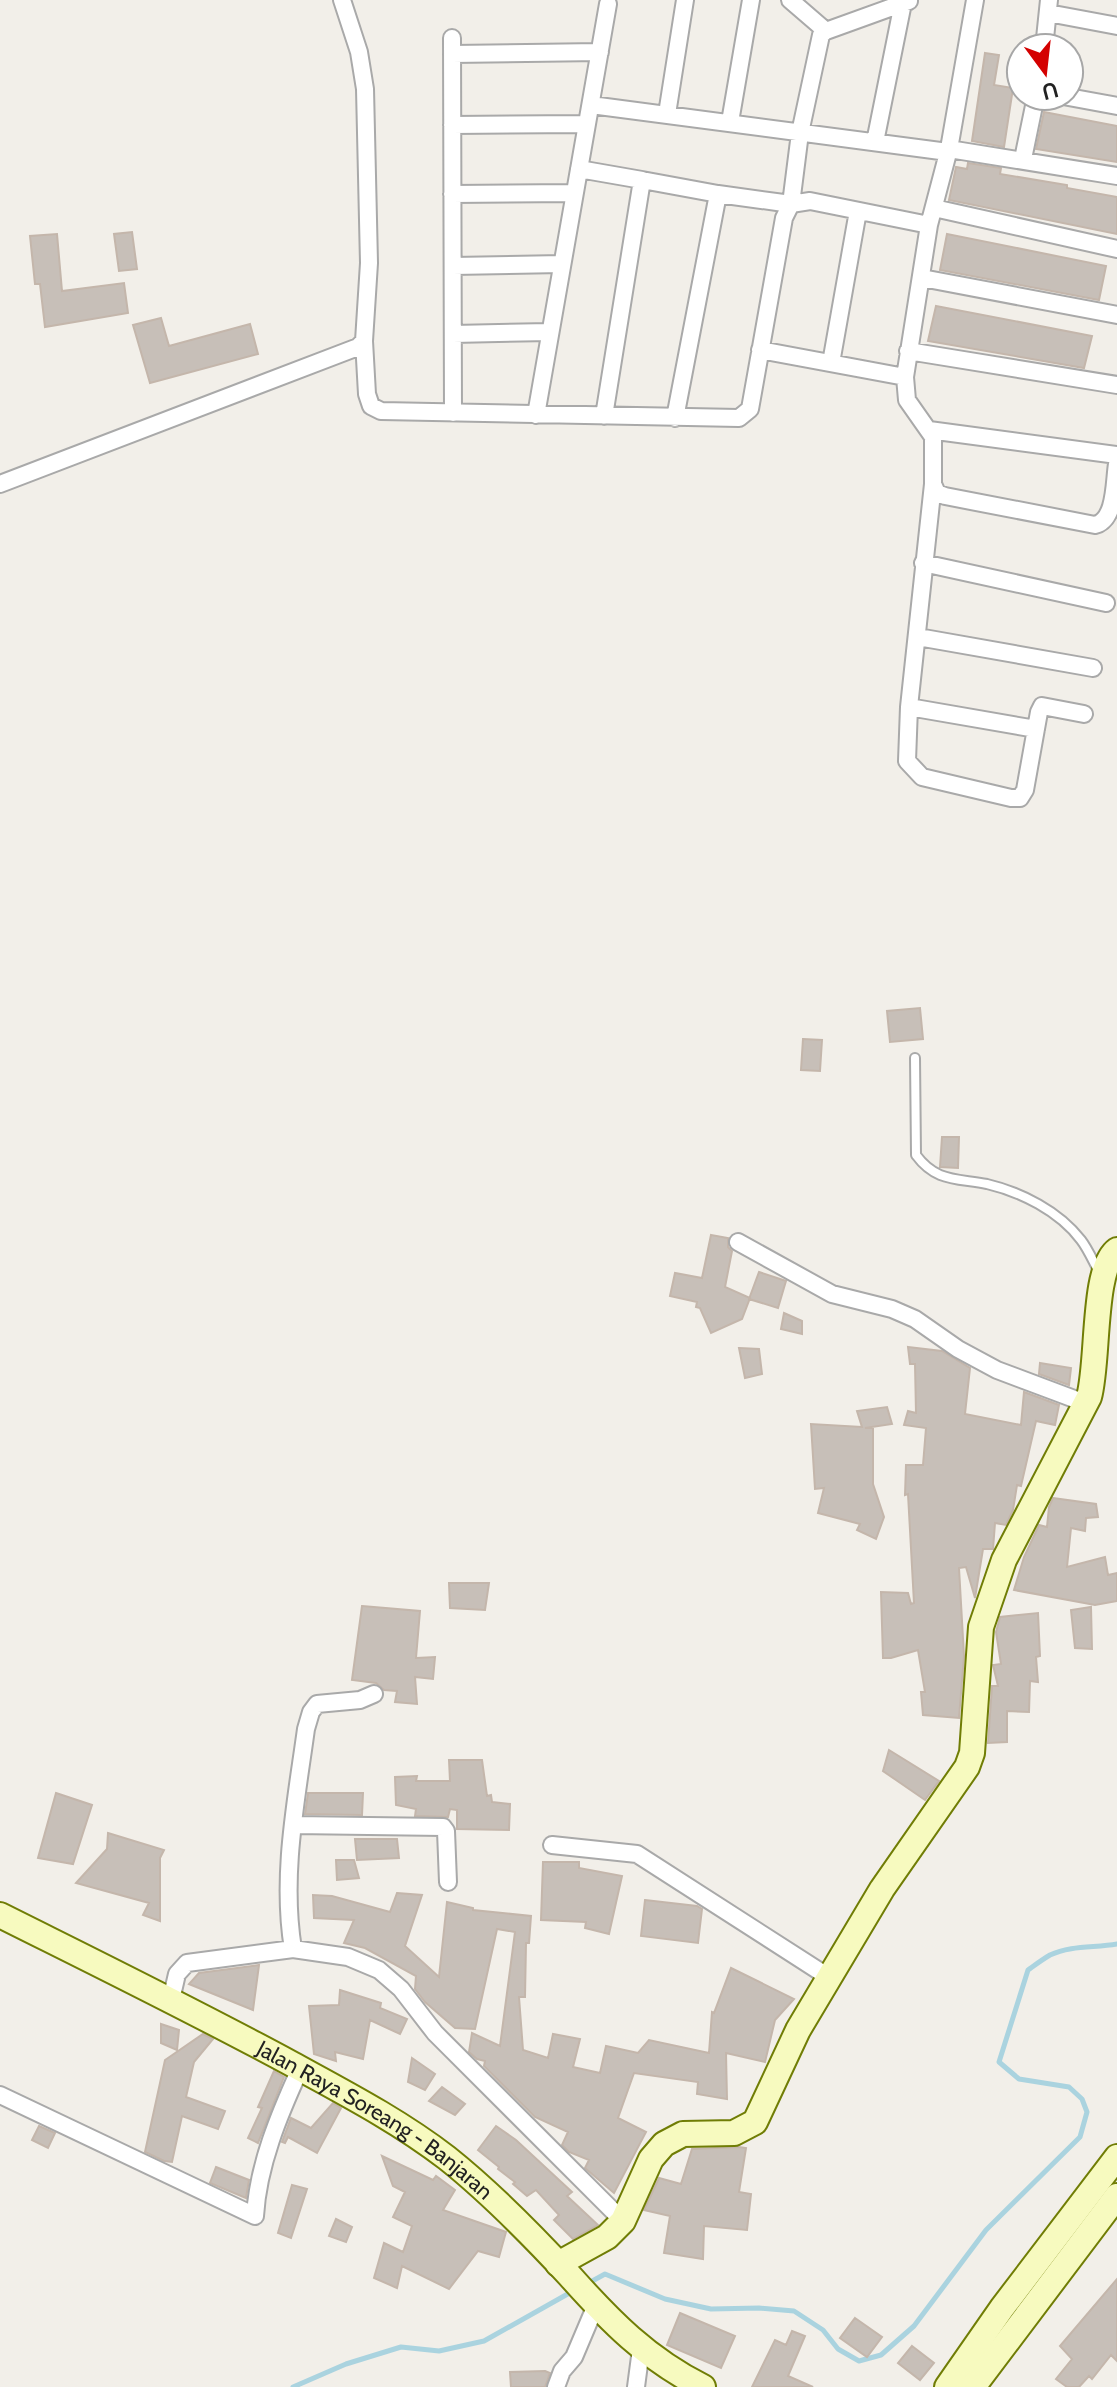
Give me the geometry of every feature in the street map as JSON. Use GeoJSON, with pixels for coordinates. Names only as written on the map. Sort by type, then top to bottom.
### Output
{"type":"FeatureCollection","features":[{"type":"Feature","properties":{"kind":"street"},"geometry":{"type":"LineString","coordinates":[[342,0],[359,52],[365,89],[369,263],[361,344],[371,406],[381,411],[675,418],[739,418],[750,409],[821,35],[907,1]]}},
{"type":"Feature","properties":{"kind":"street"},"geometry":{"type":"LineString","coordinates":[[667,114],[685,0]]}},
{"type":"Feature","properties":{"kind":"street"},"geometry":{"type":"LineString","coordinates":[[730,122],[751,0]]}},
{"type":"Feature","properties":{"kind":"street"},"geometry":{"type":"LineString","coordinates":[[790,0],[826,31]]}},
{"type":"Feature","properties":{"kind":"street"},"geometry":{"type":"LineString","coordinates":[[975,0],[948,151],[931,216],[905,377],[907,400],[929,430],[934,447],[933,484],[909,707],[907,761],[922,777],[1020,798],[1025,790],[1042,706],[1084,714]]}},
{"type":"Feature","properties":{"kind":"street"},"geometry":{"type":"LineString","coordinates":[[875,142],[907,1]]}},
{"type":"Feature","properties":{"kind":"street"},"geometry":{"type":"LineString","coordinates":[[536,415],[608,4]]}},
{"type":"Feature","properties":{"kind":"street"},"geometry":{"type":"LineString","coordinates":[[1046,32],[1049,6],[1117,26]]}},
{"type":"Feature","properties":{"kind":"street"},"geometry":{"type":"LineString","coordinates":[[453,413],[452,46],[600,52]]}},
{"type":"Feature","properties":{"kind":"street"},"geometry":{"type":"LineString","coordinates":[[1085,100],[1117,106]]}},
{"type":"Feature","properties":{"kind":"street"},"geometry":{"type":"LineString","coordinates":[[591,105],[1023,159],[1117,176]]}},
{"type":"Feature","properties":{"kind":"street"},"geometry":{"type":"LineString","coordinates":[[1023,159],[1033,112]]}},
{"type":"Feature","properties":{"kind":"street"},"geometry":{"type":"LineString","coordinates":[[452,125],[587,124]]}},
{"type":"Feature","properties":{"kind":"street"},"geometry":{"type":"LineString","coordinates":[[579,169],[791,204],[810,201],[858,211],[931,216],[1117,249]]}},
{"type":"Feature","properties":{"kind":"street"},"geometry":{"type":"LineString","coordinates":[[604,416],[642,180]]}},
{"type":"Feature","properties":{"kind":"street"},"geometry":{"type":"LineString","coordinates":[[452,194],[575,193]]}},
{"type":"Feature","properties":{"kind":"street"},"geometry":{"type":"LineString","coordinates":[[675,418],[718,194]]}},
{"type":"Feature","properties":{"kind":"street"},"geometry":{"type":"LineString","coordinates":[[831,363],[858,211]]}},
{"type":"Feature","properties":{"kind":"street"},"geometry":{"type":"LineString","coordinates":[[453,266],[562,264]]}},
{"type":"Feature","properties":{"kind":"street"},"geometry":{"type":"LineString","coordinates":[[922,278],[1117,315]]}},
{"type":"Feature","properties":{"kind":"street"},"geometry":{"type":"LineString","coordinates":[[453,334],[550,332]]}},
{"type":"Feature","properties":{"kind":"street"},"geometry":{"type":"LineString","coordinates":[[0,484],[361,344]]}},
{"type":"Feature","properties":{"kind":"street"},"geometry":{"type":"LineString","coordinates":[[760,350],[905,377]]}},
{"type":"Feature","properties":{"kind":"street"},"geometry":{"type":"LineString","coordinates":[[908,351],[1117,385]]}},
{"type":"Feature","properties":{"kind":"street"},"geometry":{"type":"LineString","coordinates":[[929,430],[1117,455]]}},
{"type":"Feature","properties":{"kind":"street"},"geometry":{"type":"LineString","coordinates":[[933,484],[937,493],[945,496],[1095,525],[1108,516],[1117,464]]}},
{"type":"Feature","properties":{"kind":"street"},"geometry":{"type":"LineString","coordinates":[[923,563],[1106,603]]}},
{"type":"Feature","properties":{"kind":"street"},"geometry":{"type":"LineString","coordinates":[[918,637],[1093,668]]}},
{"type":"Feature","properties":{"kind":"street"},"geometry":{"type":"LineString","coordinates":[[909,707],[1036,729]]}},
{"type":"Feature","properties":{"kind":"street"},"geometry":{"type":"LineString","coordinates":[[738,1242],[832,1294],[892,1309],[915,1319],[958,1349],[997,1370],[1085,1403]]}},
{"type":"Feature","properties":{"kind":"street"},"geometry":{"type":"LineString","coordinates":[[564,2270],[623,2221],[651,2159],[664,2144],[683,2134],[734,2133],[755,2122],[798,2030],[882,1889],[970,1762],[981,1627],[1004,1560],[1085,1403],[1093,1380],[1102,1276],[1107,1259],[1117,1250]]}},
{"type":"Feature","properties":{"kind":"street"},"geometry":{"type":"LineString","coordinates":[[293,1949],[287,1905],[306,1729],[314,1706],[325,1702],[360,1700],[374,1694]]}},
{"type":"Feature","properties":{"kind":"street"},"geometry":{"type":"LineString","coordinates":[[294,1825],[443,1827],[446,1831],[448,1882]]}},
{"type":"Feature","properties":{"kind":"street"},"geometry":{"type":"LineString","coordinates":[[552,1845],[637,1854],[830,1978]]}},
{"type":"Feature","properties":{"kind":"street","name":"Jalan Raya Soreang - Banjaran"},"geometry":{"type":"LineString","coordinates":[[0,1915],[171,2000],[385,2115],[447,2158],[514,2217],[593,2303],[641,2349],[703,2387]]}},
{"type":"Feature","properties":{"kind":"street"},"geometry":{"type":"LineString","coordinates":[[171,2000],[177,1974],[181,1966],[187,1963],[293,1949],[348,1957],[379,1970],[401,1989],[435,2033],[623,2221]]}},
{"type":"Feature","properties":{"kind":"street"},"geometry":{"type":"LineString","coordinates":[[0,2095],[255,2216],[268,2151],[300,2069]]}},
{"type":"Feature","properties":{"kind":"street"},"geometry":{"type":"LineString","coordinates":[[947,2387],[1002,2308],[1117,2157]]}},
{"type":"Feature","properties":{"kind":"street"},"geometry":{"type":"LineString","coordinates":[[973,2387],[1117,2196]]}},
{"type":"Feature","properties":{"kind":"street"},"geometry":{"type":"LineString","coordinates":[[556,2387],[562,2371],[574,2357],[593,2303]]}},
{"type":"Feature","properties":{"kind":"street"},"geometry":{"type":"LineString","coordinates":[[636,2387],[641,2349]]}},
{"type":"Feature","properties":{"kind":"lane"},"geometry":{"type":"LineString","coordinates":[[915,1058],[916,1155],[925,1168],[938,1176],[1009,1191],[1053,1212],[1080,1239],[1102,1276]]}},
{"type":"Feature","properties":{"kind":"building"},"geometry":{"type":"Polygon","coordinates":[[[985,53],[999,55],[994,85],[1005,87],[1005,112],[1009,112],[1004,147],[972,141],[985,53]]]}},
{"type":"Feature","properties":{"kind":"building"},"geometry":{"type":"Polygon","coordinates":[[[1044,112],[1117,126],[1117,162],[1036,149],[1044,112]]]}},
{"type":"Feature","properties":{"kind":"building"},"geometry":{"type":"Polygon","coordinates":[[[968,163],[1001,168],[1000,174],[1117,197],[1117,234],[949,200],[956,167],[967,169],[968,163]]]}},
{"type":"Feature","properties":{"kind":"building"},"geometry":{"type":"Polygon","coordinates":[[[132,232],[137,269],[119,271],[114,234],[132,232]]]}},
{"type":"Feature","properties":{"kind":"building"},"geometry":{"type":"Polygon","coordinates":[[[57,234],[62,291],[124,283],[128,313],[45,327],[40,284],[35,284],[30,236],[57,234]]]}},
{"type":"Feature","properties":{"kind":"building"},"geometry":{"type":"Polygon","coordinates":[[[947,234],[1106,266],[1099,300],[940,270],[947,234]]]}},
{"type":"Feature","properties":{"kind":"building"},"geometry":{"type":"Polygon","coordinates":[[[936,306],[1092,336],[1084,368],[928,341],[936,306]]]}},
{"type":"Feature","properties":{"kind":"building"},"geometry":{"type":"Polygon","coordinates":[[[161,318],[169,346],[250,324],[258,354],[150,383],[133,325],[161,318]]]}},
{"type":"Feature","properties":{"kind":"building"},"geometry":{"type":"Polygon","coordinates":[[[920,1008],[923,1039],[890,1042],[887,1011],[920,1008]]]}},
{"type":"Feature","properties":{"kind":"building"},"geometry":{"type":"Polygon","coordinates":[[[803,1039],[822,1040],[820,1071],[801,1070],[803,1039]]]}},
{"type":"Feature","properties":{"kind":"building"},"geometry":{"type":"Polygon","coordinates":[[[942,1137],[959,1137],[958,1168],[940,1167],[942,1137]]]}},
{"type":"Feature","properties":{"kind":"building"},"geometry":{"type":"Polygon","coordinates":[[[711,1235],[728,1238],[728,1247],[732,1251],[725,1287],[750,1298],[742,1319],[711,1333],[700,1308],[696,1307],[697,1302],[670,1296],[675,1273],[702,1278],[711,1235]]]}},
{"type":"Feature","properties":{"kind":"building"},"geometry":{"type":"Polygon","coordinates":[[[759,1272],[786,1281],[778,1308],[749,1299],[759,1272]]]}},
{"type":"Feature","properties":{"kind":"building"},"geometry":{"type":"Polygon","coordinates":[[[784,1313],[802,1321],[802,1334],[781,1329],[784,1313]]]}},
{"type":"Feature","properties":{"kind":"building"},"geometry":{"type":"Polygon","coordinates":[[[908,1347],[942,1351],[970,1368],[965,1414],[1021,1425],[1024,1392],[1059,1405],[1055,1425],[1036,1421],[1013,1510],[1006,1525],[995,1523],[993,1549],[983,1549],[975,1598],[966,1567],[959,1568],[964,1656],[959,1718],[923,1715],[921,1692],[925,1692],[918,1650],[883,1658],[881,1592],[908,1593],[911,1604],[914,1603],[908,1494],[905,1495],[906,1465],[923,1465],[926,1428],[904,1425],[908,1411],[916,1413],[915,1364],[910,1364],[908,1347]]]}},
{"type":"Feature","properties":{"kind":"building"},"geometry":{"type":"Polygon","coordinates":[[[739,1348],[759,1349],[762,1374],[745,1378],[739,1348]]]}},
{"type":"Feature","properties":{"kind":"building"},"geometry":{"type":"Polygon","coordinates":[[[1040,1363],[1071,1368],[1069,1385],[1039,1374],[1040,1363]]]}},
{"type":"Feature","properties":{"kind":"building"},"geometry":{"type":"Polygon","coordinates":[[[887,1407],[892,1424],[865,1428],[873,1428],[873,1484],[884,1517],[876,1539],[857,1530],[860,1524],[818,1513],[824,1488],[815,1489],[811,1424],[862,1427],[857,1411],[887,1407]]]}},
{"type":"Feature","properties":{"kind":"building"},"geometry":{"type":"Polygon","coordinates":[[[1053,1498],[1096,1504],[1098,1517],[1086,1518],[1085,1531],[1071,1528],[1067,1567],[1105,1557],[1108,1575],[1117,1573],[1117,1601],[1095,1605],[1014,1590],[1024,1557],[1039,1525],[1047,1527],[1053,1498]]]}},
{"type":"Feature","properties":{"kind":"building"},"geometry":{"type":"Polygon","coordinates":[[[449,1583],[489,1583],[485,1610],[450,1608],[449,1583]]]}},
{"type":"Feature","properties":{"kind":"building"},"geometry":{"type":"Polygon","coordinates":[[[362,1606],[420,1611],[416,1658],[435,1657],[433,1679],[415,1677],[417,1704],[395,1702],[397,1691],[384,1690],[376,1683],[352,1680],[362,1606]]]}},
{"type":"Feature","properties":{"kind":"building"},"geometry":{"type":"Polygon","coordinates":[[[1091,1607],[1092,1649],[1075,1648],[1071,1610],[1091,1607]]]}},
{"type":"Feature","properties":{"kind":"building"},"geometry":{"type":"Polygon","coordinates":[[[1038,1613],[1038,1682],[1030,1681],[1029,1712],[1007,1711],[1007,1742],[988,1743],[992,1686],[998,1686],[993,1665],[1001,1664],[996,1632],[1000,1617],[1038,1613]]]}},
{"type":"Feature","properties":{"kind":"building"},"geometry":{"type":"Polygon","coordinates":[[[889,1750],[939,1781],[925,1800],[883,1771],[889,1750]]]}},
{"type":"Feature","properties":{"kind":"building"},"geometry":{"type":"Polygon","coordinates":[[[449,1760],[482,1760],[487,1796],[491,1795],[492,1802],[510,1804],[509,1830],[457,1829],[457,1810],[450,1809],[448,1817],[415,1816],[416,1809],[396,1805],[395,1777],[417,1776],[416,1781],[450,1781],[449,1760]]]}},
{"type":"Feature","properties":{"kind":"building"},"geometry":{"type":"Polygon","coordinates":[[[56,1793],[92,1805],[73,1864],[38,1858],[56,1793]]]}},
{"type":"Feature","properties":{"kind":"building"},"geometry":{"type":"Polygon","coordinates":[[[308,1793],[363,1793],[362,1815],[305,1814],[308,1793]]]}},
{"type":"Feature","properties":{"kind":"building"},"geometry":{"type":"Polygon","coordinates":[[[108,1833],[164,1850],[160,1858],[160,1921],[143,1915],[149,1903],[76,1883],[107,1849],[108,1833]]]}},
{"type":"Feature","properties":{"kind":"building"},"geometry":{"type":"Polygon","coordinates":[[[355,1839],[397,1839],[399,1858],[357,1860],[355,1839]]]}},
{"type":"Feature","properties":{"kind":"building"},"geometry":{"type":"Polygon","coordinates":[[[336,1860],[354,1860],[359,1878],[337,1880],[336,1860]]]}},
{"type":"Feature","properties":{"kind":"building"},"geometry":{"type":"Polygon","coordinates":[[[543,1862],[579,1862],[579,1868],[622,1876],[609,1934],[585,1928],[586,1922],[541,1920],[543,1862]]]}},
{"type":"Feature","properties":{"kind":"building"},"geometry":{"type":"Polygon","coordinates":[[[397,1893],[422,1895],[405,1946],[439,1977],[447,1902],[473,1910],[531,1916],[529,1943],[526,1943],[525,1997],[519,1997],[523,2050],[548,2058],[553,2034],[580,2039],[573,2067],[600,2073],[606,2046],[638,2053],[649,2040],[709,2053],[712,2012],[731,1968],[794,1999],[775,2020],[765,2062],[726,2053],[727,2099],[697,2094],[698,2082],[634,2073],[618,2118],[646,2132],[614,2193],[585,2168],[589,2160],[569,2152],[562,2145],[568,2132],[535,2117],[484,2066],[485,2061],[469,2052],[472,2033],[500,2046],[515,1932],[497,1929],[475,2029],[455,2028],[415,1989],[416,1976],[365,1948],[344,1943],[354,1920],[314,1918],[313,1895],[332,1896],[390,1912],[397,1893]]]}},
{"type":"Feature","properties":{"kind":"building"},"geometry":{"type":"Polygon","coordinates":[[[645,1900],[702,1909],[698,1943],[641,1936],[645,1900]]]}},
{"type":"Feature","properties":{"kind":"building"},"geometry":{"type":"Polygon","coordinates":[[[259,1965],[253,2010],[189,1984],[199,1973],[259,1965]]]}},
{"type":"Feature","properties":{"kind":"building"},"geometry":{"type":"Polygon","coordinates":[[[340,1990],[381,2003],[380,2008],[407,2019],[400,2034],[370,2020],[363,2059],[335,2052],[336,2061],[314,2054],[309,2006],[339,2005],[340,1990]]]}},
{"type":"Feature","properties":{"kind":"building"},"geometry":{"type":"Polygon","coordinates":[[[161,2024],[179,2030],[177,2050],[161,2043],[161,2024]]]}},
{"type":"Feature","properties":{"kind":"building"},"geometry":{"type":"Polygon","coordinates":[[[203,2034],[213,2039],[194,2062],[186,2097],[225,2111],[218,2129],[182,2116],[172,2162],[164,2161],[145,2152],[165,2060],[203,2034]]]}},
{"type":"Feature","properties":{"kind":"building"},"geometry":{"type":"Polygon","coordinates":[[[412,2058],[435,2074],[425,2090],[408,2082],[412,2058]]]}},
{"type":"Feature","properties":{"kind":"building"},"geometry":{"type":"Polygon","coordinates":[[[274,2071],[284,2077],[258,2143],[248,2138],[274,2071]]]}},
{"type":"Feature","properties":{"kind":"building"},"geometry":{"type":"Polygon","coordinates":[[[442,2087],[465,2104],[455,2115],[429,2101],[442,2087]]]}},
{"type":"Feature","properties":{"kind":"building"},"geometry":{"type":"Polygon","coordinates":[[[333,2103],[341,2108],[317,2153],[288,2137],[285,2143],[282,2142],[291,2118],[311,2128],[333,2103]]]}},
{"type":"Feature","properties":{"kind":"building"},"geometry":{"type":"Polygon","coordinates":[[[39,2126],[55,2133],[48,2148],[32,2140],[39,2126]]]}},
{"type":"Feature","properties":{"kind":"building"},"geometry":{"type":"Polygon","coordinates":[[[496,2126],[516,2140],[572,2192],[567,2196],[598,2225],[573,2239],[554,2220],[559,2215],[536,2190],[527,2196],[513,2184],[515,2182],[478,2150],[496,2126]]]}},
{"type":"Feature","properties":{"kind":"building"},"geometry":{"type":"Polygon","coordinates":[[[746,2148],[739,2192],[751,2194],[747,2230],[704,2226],[703,2259],[664,2253],[670,2216],[644,2210],[659,2178],[681,2184],[692,2149],[746,2148]]]}},
{"type":"Feature","properties":{"kind":"building"},"geometry":{"type":"Polygon","coordinates":[[[382,2156],[433,2180],[436,2176],[455,2190],[443,2210],[506,2232],[499,2257],[478,2251],[449,2289],[402,2266],[397,2288],[374,2278],[384,2243],[403,2252],[412,2226],[393,2217],[405,2192],[393,2186],[382,2156]]]}},
{"type":"Feature","properties":{"kind":"building"},"geometry":{"type":"Polygon","coordinates":[[[216,2167],[249,2180],[246,2198],[210,2183],[216,2167]]]}},
{"type":"Feature","properties":{"kind":"building"},"geometry":{"type":"Polygon","coordinates":[[[292,2185],[307,2189],[291,2238],[278,2233],[292,2185]]]}},
{"type":"Feature","properties":{"kind":"building"},"geometry":{"type":"Polygon","coordinates":[[[336,2219],[352,2227],[346,2242],[329,2236],[336,2219]]]}},
{"type":"Feature","properties":{"kind":"building"},"geometry":{"type":"Polygon","coordinates":[[[1117,2279],[1117,2361],[1111,2355],[1092,2379],[1089,2376],[1079,2387],[1067,2387],[1056,2379],[1072,2359],[1060,2346],[1117,2279]]]}},
{"type":"Feature","properties":{"kind":"building"},"geometry":{"type":"Polygon","coordinates":[[[680,2313],[735,2336],[721,2368],[667,2345],[680,2313]]]}},
{"type":"Feature","properties":{"kind":"building"},"geometry":{"type":"Polygon","coordinates":[[[855,2318],[882,2337],[867,2357],[840,2338],[855,2318]]]}},
{"type":"Feature","properties":{"kind":"building"},"geometry":{"type":"Polygon","coordinates":[[[792,2331],[805,2336],[788,2376],[813,2387],[752,2387],[775,2340],[786,2345],[792,2331]]]}},
{"type":"Feature","properties":{"kind":"building"},"geometry":{"type":"Polygon","coordinates":[[[912,2346],[934,2363],[920,2380],[898,2363],[912,2346]]]}},
{"type":"Feature","properties":{"kind":"building"},"geometry":{"type":"Polygon","coordinates":[[[510,2372],[550,2373],[545,2387],[511,2387],[510,2372]]]}},
{"type":"Feature","properties":{"kind":"waterway"},"geometry":{"type":"LineString","coordinates":[[585,2285],[605,2274],[665,2299],[711,2309],[794,2311],[823,2330],[838,2349],[859,2361],[881,2355],[914,2326],[986,2230],[1080,2137],[1087,2112],[1082,2099],[1069,2087],[1019,2079],[999,2062],[1028,1970],[1058,1952],[1117,1944]]}},
{"type":"Feature","properties":{"kind":"waterway"},"geometry":{"type":"LineString","coordinates":[[293,2387],[346,2364],[401,2347],[439,2351],[484,2341],[573,2291]]}}]}
